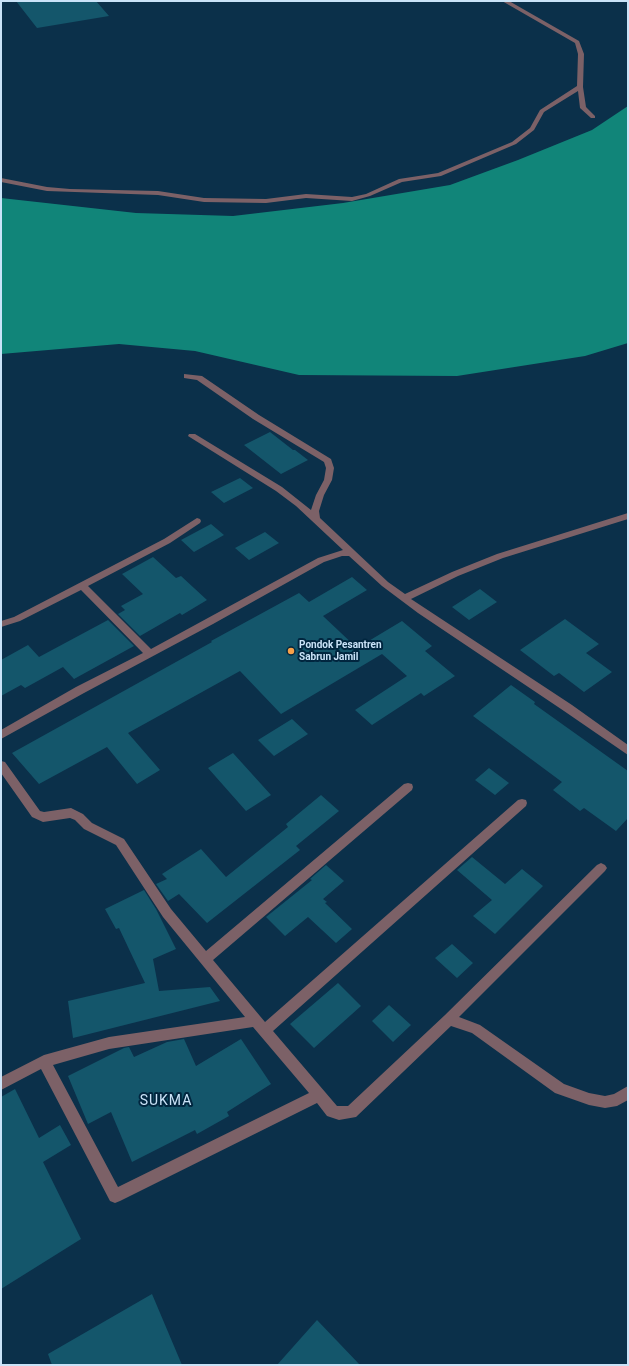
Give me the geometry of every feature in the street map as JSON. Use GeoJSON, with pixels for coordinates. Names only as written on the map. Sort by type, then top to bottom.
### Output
{"type":"FeatureCollection","features":[{"type":"Feature","properties":{"kind":"street"},"geometry":{"type":"LineString","coordinates":[[505,1],[577,42],[581,54],[580,87],[583,108],[593,116]]}},
{"type":"Feature","properties":{"kind":"street"},"geometry":{"type":"LineString","coordinates":[[1,180],[55,190],[158,193],[204,200],[266,201],[306,196],[352,198],[368,195],[401,180],[439,175],[514,143],[532,129],[542,111],[580,87]]}},
{"type":"Feature","properties":{"kind":"street"},"geometry":{"type":"LineString","coordinates":[[187,376],[199,378],[256,417],[328,461],[330,468],[328,480],[320,495],[315,512],[316,518]]}},
{"type":"Feature","properties":{"kind":"street"},"geometry":{"type":"LineString","coordinates":[[192,436],[279,489],[316,518],[385,584],[568,708],[628,751]]}},
{"type":"Feature","properties":{"kind":"street"},"geometry":{"type":"LineString","coordinates":[[404,598],[455,574],[500,556],[628,516]]}},
{"type":"Feature","properties":{"kind":"street"},"geometry":{"type":"LineString","coordinates":[[1,624],[17,619],[167,541],[197,521]]}},
{"type":"Feature","properties":{"kind":"street"},"geometry":{"type":"LineString","coordinates":[[1,735],[80,690],[150,654],[322,560],[337,554],[351,553]]}},
{"type":"Feature","properties":{"kind":"street"},"geometry":{"type":"LineString","coordinates":[[82,585],[150,654]]}},
{"type":"Feature","properties":{"kind":"street"},"geometry":{"type":"LineString","coordinates":[[1,765],[36,814],[43,817],[71,813],[79,817],[88,826],[120,842],[167,913],[318,1095],[332,1110],[339,1114],[351,1112],[449,1019],[601,868]]}},
{"type":"Feature","properties":{"kind":"street"},"geometry":{"type":"LineString","coordinates":[[205,959],[408,787]]}},
{"type":"Feature","properties":{"kind":"street"},"geometry":{"type":"LineString","coordinates":[[1,1084],[44,1061],[109,1043],[260,1026],[522,803]]}},
{"type":"Feature","properties":{"kind":"street"},"geometry":{"type":"LineString","coordinates":[[449,1019],[476,1029],[560,1089],[588,1099],[605,1102],[617,1100],[628,1092]]}},
{"type":"Feature","properties":{"kind":"street"},"geometry":{"type":"LineString","coordinates":[[44,1061],[115,1196],[318,1095]]}},
{"type":"Feature","properties":{"kind":"shaded area"},"geometry":{"type":"Polygon","coordinates":[[[628,106],[628,343],[585,356],[457,376],[299,375],[195,351],[119,344],[1,354],[1,198],[136,213],[233,216],[343,203],[450,185],[518,160],[592,130],[628,106]]]}},
{"type":"Feature","properties":{"kind":"building"},"geometry":{"type":"Polygon","coordinates":[[[16,1],[96,1],[109,16],[37,28],[16,1]]]}},
{"type":"Feature","properties":{"kind":"building"},"geometry":{"type":"Polygon","coordinates":[[[270,432],[308,460],[281,474],[244,445],[270,432]]]}},
{"type":"Feature","properties":{"kind":"building"},"geometry":{"type":"Polygon","coordinates":[[[240,478],[253,488],[224,503],[211,492],[240,478]]]}},
{"type":"Feature","properties":{"kind":"building"},"geometry":{"type":"Polygon","coordinates":[[[211,524],[224,535],[194,552],[181,540],[211,524]]]}},
{"type":"Feature","properties":{"kind":"building"},"geometry":{"type":"Polygon","coordinates":[[[265,532],[279,543],[249,560],[235,548],[265,532]]]}},
{"type":"Feature","properties":{"kind":"building"},"geometry":{"type":"Polygon","coordinates":[[[153,557],[176,578],[181,576],[207,600],[182,615],[180,613],[140,636],[118,614],[125,610],[121,606],[143,594],[122,574],[153,557]]]}},
{"type":"Feature","properties":{"kind":"building"},"geometry":{"type":"Polygon","coordinates":[[[352,577],[367,590],[323,616],[357,648],[402,621],[432,646],[425,651],[455,676],[424,696],[421,693],[372,725],[355,710],[407,676],[382,654],[281,714],[240,671],[128,733],[160,770],[137,784],[107,747],[39,784],[12,753],[299,593],[309,602],[352,577]]]}},
{"type":"Feature","properties":{"kind":"building"},"geometry":{"type":"Polygon","coordinates":[[[480,589],[497,602],[469,620],[452,607],[480,589]]]}},
{"type":"Feature","properties":{"kind":"building"},"geometry":{"type":"Polygon","coordinates":[[[565,619],[599,644],[586,653],[612,672],[584,692],[559,673],[554,676],[520,650],[565,619]]]}},
{"type":"Feature","properties":{"kind":"building"},"geometry":{"type":"Polygon","coordinates":[[[108,620],[134,646],[74,679],[63,667],[25,688],[21,685],[1,696],[1,660],[28,645],[39,657],[108,620]]]}},
{"type":"Feature","properties":{"kind":"building"},"geometry":{"type":"Polygon","coordinates":[[[511,685],[535,702],[534,704],[628,771],[628,818],[616,831],[584,808],[580,811],[553,790],[562,782],[473,716],[511,685]]]}},
{"type":"Feature","properties":{"kind":"building"},"geometry":{"type":"Polygon","coordinates":[[[292,719],[308,734],[274,756],[258,740],[292,719]]]}},
{"type":"Feature","properties":{"kind":"building"},"geometry":{"type":"Polygon","coordinates":[[[233,753],[271,795],[246,811],[208,768],[233,753]]]}},
{"type":"Feature","properties":{"kind":"building"},"geometry":{"type":"Polygon","coordinates":[[[489,768],[509,783],[495,795],[475,780],[489,768]]]}},
{"type":"Feature","properties":{"kind":"building"},"geometry":{"type":"Polygon","coordinates":[[[321,795],[339,811],[296,846],[300,850],[207,923],[179,894],[168,901],[156,884],[167,879],[162,874],[201,849],[226,877],[288,827],[286,824],[321,795]]]}},
{"type":"Feature","properties":{"kind":"building"},"geometry":{"type":"Polygon","coordinates":[[[472,857],[505,884],[522,869],[543,886],[495,934],[473,916],[492,900],[457,870],[472,857]]]}},
{"type":"Feature","properties":{"kind":"building"},"geometry":{"type":"Polygon","coordinates":[[[326,865],[344,881],[323,899],[327,902],[325,903],[352,929],[336,943],[308,917],[285,936],[266,917],[312,880],[310,879],[326,865]]]}},
{"type":"Feature","properties":{"kind":"building"},"geometry":{"type":"Polygon","coordinates":[[[144,890],[156,909],[176,949],[153,959],[159,991],[210,987],[220,1001],[73,1038],[68,1001],[145,983],[119,928],[116,929],[105,909],[144,890]]]}},
{"type":"Feature","properties":{"kind":"building"},"geometry":{"type":"Polygon","coordinates":[[[452,944],[473,963],[457,978],[435,958],[452,944]]]}},
{"type":"Feature","properties":{"kind":"building"},"geometry":{"type":"Polygon","coordinates":[[[338,983],[361,1006],[314,1048],[290,1024],[338,983]]]}},
{"type":"Feature","properties":{"kind":"building"},"geometry":{"type":"Polygon","coordinates":[[[389,1005],[411,1025],[393,1042],[372,1021],[389,1005]]]}},
{"type":"Feature","properties":{"kind":"building"},"geometry":{"type":"Polygon","coordinates":[[[184,1039],[196,1066],[241,1039],[271,1084],[227,1112],[229,1116],[197,1134],[195,1130],[132,1162],[111,1112],[88,1124],[68,1076],[124,1048],[129,1047],[134,1057],[167,1042],[184,1039]]]}},
{"type":"Feature","properties":{"kind":"building"},"geometry":{"type":"Polygon","coordinates":[[[15,1089],[39,1138],[60,1125],[71,1145],[43,1162],[81,1239],[1,1289],[1,1097],[15,1089]]]}},
{"type":"Feature","properties":{"kind":"building"},"geometry":{"type":"Polygon","coordinates":[[[152,1294],[182,1365],[52,1365],[48,1354],[152,1294]]]}},
{"type":"Feature","properties":{"kind":"building"},"geometry":{"type":"Polygon","coordinates":[[[317,1320],[360,1365],[277,1365],[317,1320]]]}},
{"type":"Feature","properties":{"kind":"place","name":"Pondok Pesantren Sabrun Jamil"},"geometry":{"type":"Point","coordinates":[291,651]}},
{"type":"Feature","properties":{"kind":"district","name":"SUKMA"},"geometry":{"type":"Point","coordinates":[166,1101]}}]}
